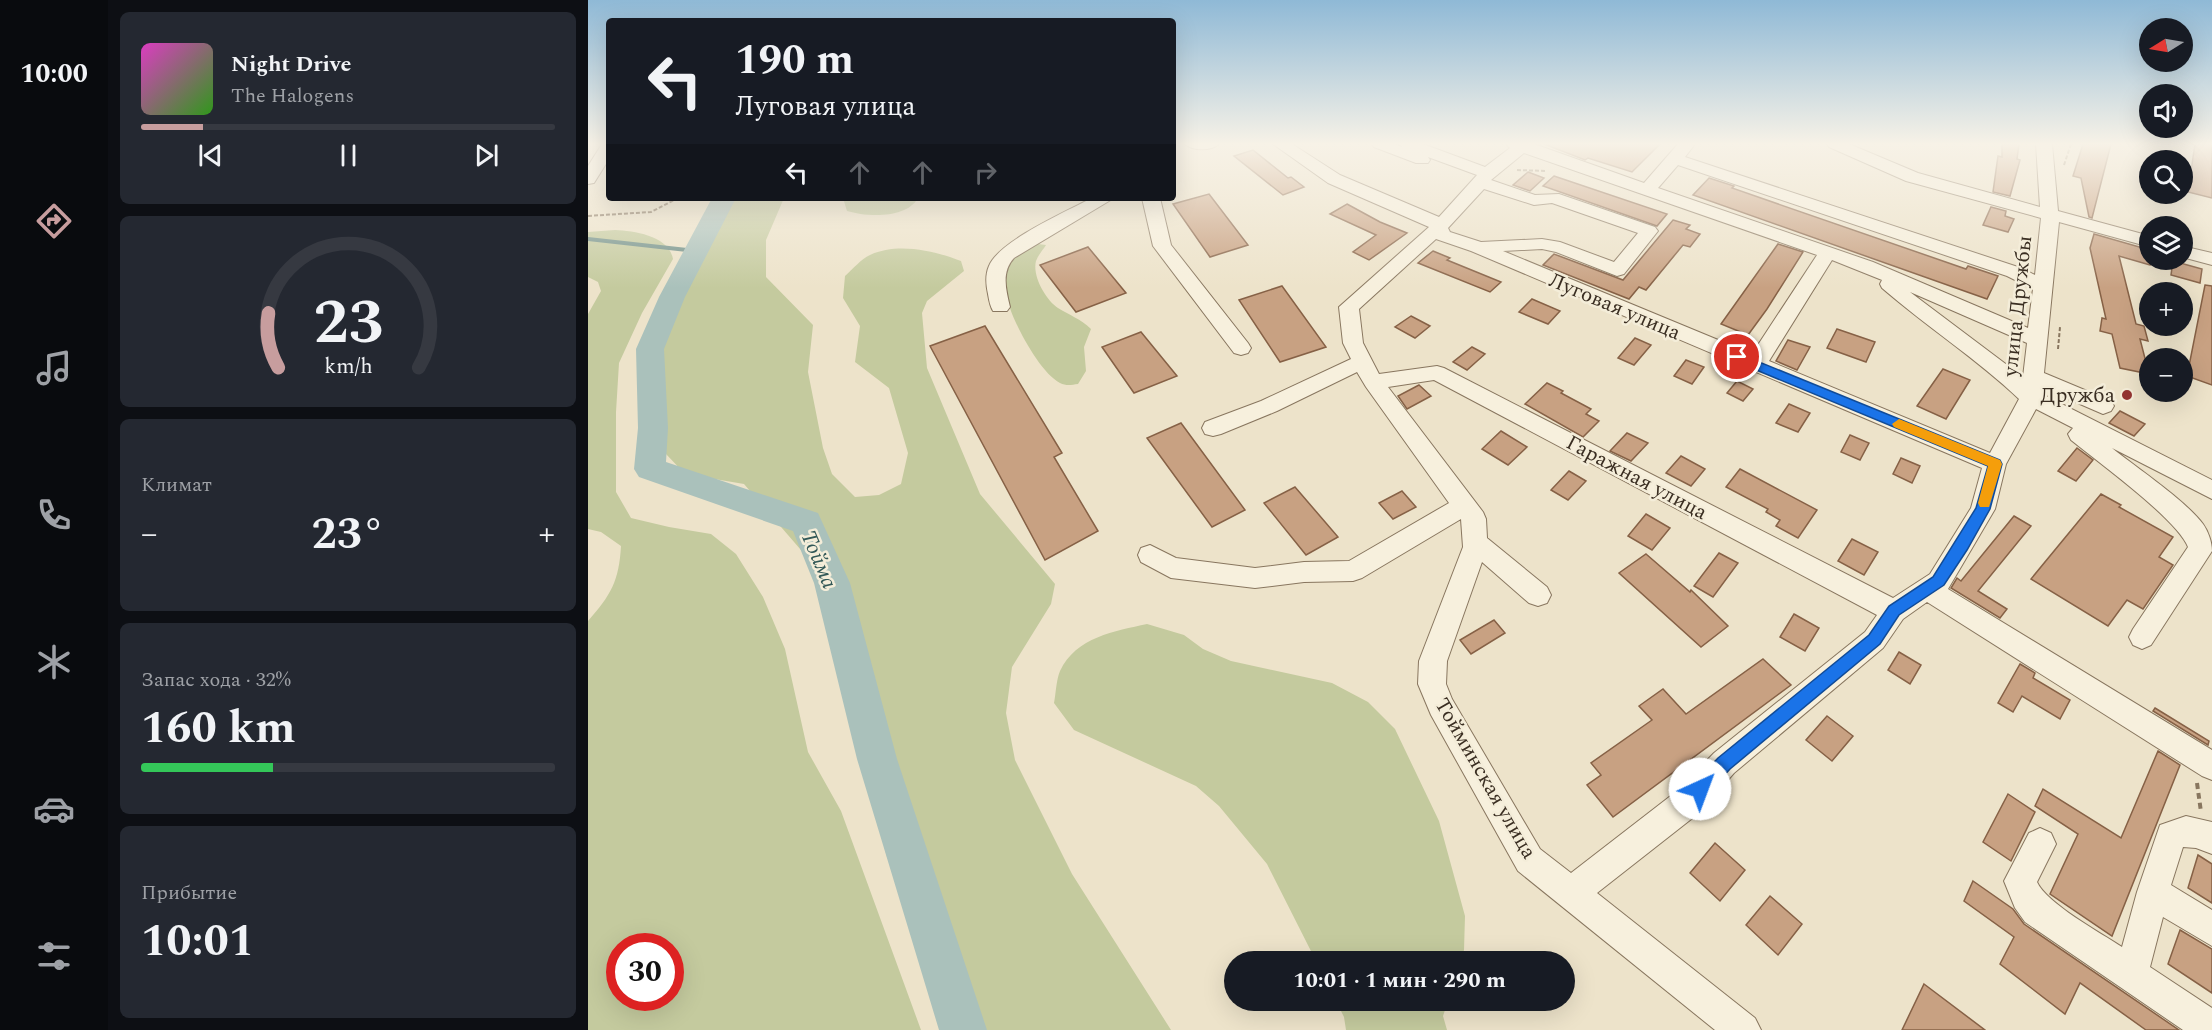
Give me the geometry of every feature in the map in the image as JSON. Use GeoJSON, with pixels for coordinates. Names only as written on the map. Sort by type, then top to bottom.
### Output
{"type":"FeatureCollection","features":[{"type":"Feature","properties":{"kind":"street","name":"Луговая улица"},"geometry":{"type":"LineString","coordinates":[[1365,192],[1434,221],[1442,235],[1477,247],[1995,464]]}},
{"type":"Feature","properties":{"kind":"street"},"geometry":{"type":"LineString","coordinates":[[1439,227],[1471,192]]}},
{"type":"Feature","properties":{"kind":"street"},"geometry":{"type":"LineString","coordinates":[[1477,247],[1542,244],[1560,247],[1617,270],[1649,231],[1553,198],[1534,200],[1516,192]]}},
{"type":"Feature","properties":{"kind":"street"},"geometry":{"type":"LineString","coordinates":[[1649,192],[1866,266],[2036,339]]}},
{"type":"Feature","properties":{"kind":"street"},"geometry":{"type":"LineString","coordinates":[[1775,192],[2014,272],[2044,286]]}},
{"type":"Feature","properties":{"kind":"street"},"geometry":{"type":"LineString","coordinates":[[1968,192],[2139,239]]}},
{"type":"Feature","properties":{"kind":"street","name":"улица Дружбы"},"geometry":{"type":"LineString","coordinates":[[1894,611],[1939,581],[1962,546],[1983,509],[1995,464],[2032,387],[2050,214],[2048,192]]}},
{"type":"Feature","properties":{"kind":"street"},"geometry":{"type":"LineString","coordinates":[[1000,307],[995,283],[1001,262],[1014,249],[1100,201]]}},
{"type":"Feature","properties":{"kind":"street"},"geometry":{"type":"LineString","coordinates":[[1152,201],[1162,246],[1241,348]]}},
{"type":"Feature","properties":{"kind":"street","name":"Тойминская улица"},"geometry":{"type":"LineString","coordinates":[[1439,227],[1348,307],[1353,343],[1368,372],[1474,519],[1475,547],[1433,661],[1432,684],[1441,706],[1529,860],[1743,1030]]}},
{"type":"Feature","properties":{"kind":"street"},"geometry":{"type":"LineString","coordinates":[[1756,365],[1828,252]]}},
{"type":"Feature","properties":{"kind":"street"},"geometry":{"type":"LineString","coordinates":[[2193,253],[2212,259]]}},
{"type":"Feature","properties":{"kind":"street"},"geometry":{"type":"LineString","coordinates":[[1866,266],[1924,314],[2007,376],[2032,387],[2103,406]]}},
{"type":"Feature","properties":{"kind":"street","name":"Гаражная улица"},"geometry":{"type":"LineString","coordinates":[[1214,428],[1269,406],[1347,368],[1368,372],[1437,373],[1894,611]]}},
{"type":"Feature","properties":{"kind":"street"},"geometry":{"type":"LineString","coordinates":[[2032,387],[2064,415],[2212,490]]}},
{"type":"Feature","properties":{"kind":"street"},"geometry":{"type":"LineString","coordinates":[[2064,415],[2061,424],[2086,438],[2140,486],[2177,514],[2194,531],[2201,548],[2142,637]]}},
{"type":"Feature","properties":{"kind":"street"},"geometry":{"type":"LineString","coordinates":[[1150,555],[1171,568],[1255,578],[1304,572],[1353,571],[1465,505]]}},
{"type":"Feature","properties":{"kind":"street"},"geometry":{"type":"LineString","coordinates":[[1475,542],[1538,595]]}},
{"type":"Feature","properties":{"kind":"street"},"geometry":{"type":"LineString","coordinates":[[1927,589],[2204,762]]}},
{"type":"Feature","properties":{"kind":"street"},"geometry":{"type":"LineString","coordinates":[[1571,893],[1688,802],[1724,763],[1874,640],[1894,611]]}},
{"type":"Feature","properties":{"kind":"street"},"geometry":{"type":"LineString","coordinates":[[2131,975],[2153,892],[2171,836],[2178,832],[2186,832],[2209,836]]}},
{"type":"Feature","properties":{"kind":"street"},"geometry":{"type":"LineString","coordinates":[[2040,844],[2020,881],[2026,897],[2037,910],[2212,1029]]}},
{"type":"Feature","properties":{"kind":"street"},"geometry":{"type":"LineString","coordinates":[[2153,892],[2212,929]]}},
{"type":"Feature","properties":{"kind":"path"},"geometry":{"type":"LineString","coordinates":[[588,216],[651,212],[672,201]]}},
{"type":"Feature","properties":{"kind":"path"},"geometry":{"type":"LineString","coordinates":[[2204,762],[2197,786],[2209,836]]}},
{"type":"Feature","properties":{"kind":"green space"},"geometry":{"type":"Polygon","coordinates":[[[725,201],[783,201],[766,240],[766,277],[813,325],[808,372],[823,448],[832,474],[855,497],[879,495],[901,484],[908,453],[889,388],[855,362],[860,326],[843,298],[845,276],[867,257],[892,249],[928,251],[961,261],[964,271],[927,301],[922,313],[927,368],[980,494],[1055,584],[1051,604],[1012,667],[1006,713],[1015,760],[1072,874],[1171,1030],[963,1030],[887,857],[813,564],[744,484],[685,474],[666,454],[659,353],[718,211],[725,201]]]}},
{"type":"Feature","properties":{"kind":"green space"},"geometry":{"type":"Polygon","coordinates":[[[844,201],[915,201],[905,210],[886,215],[847,211],[844,201]]]}},
{"type":"Feature","properties":{"kind":"green space"},"geometry":{"type":"Polygon","coordinates":[[[615,230],[650,236],[670,251],[673,259],[642,313],[619,363],[616,412],[616,492],[631,518],[711,534],[736,554],[763,597],[785,649],[808,752],[841,811],[921,1030],[588,1030],[588,621],[603,603],[616,578],[621,546],[601,532],[588,529],[588,314],[601,291],[598,282],[588,277],[588,232],[615,230]]]}},
{"type":"Feature","properties":{"kind":"green space"},"geometry":{"type":"Polygon","coordinates":[[[1038,244],[1046,245],[1035,267],[1045,294],[1058,308],[1091,329],[1084,347],[1086,371],[1078,384],[1060,383],[1044,369],[1022,335],[1008,302],[1002,270],[1022,251],[1038,244]]]}},
{"type":"Feature","properties":{"kind":"green space"},"geometry":{"type":"Polygon","coordinates":[[[1147,624],[1184,635],[1203,649],[1231,661],[1332,683],[1368,702],[1395,729],[1439,821],[1465,916],[1464,951],[1311,951],[1267,864],[1219,806],[1196,786],[1074,730],[1054,703],[1060,671],[1076,650],[1086,643],[1147,624]]]}},
{"type":"Feature","properties":{"kind":"green space"},"geometry":{"type":"Polygon","coordinates":[[[1341,1011],[1445,1011],[1443,1016],[1447,1030],[1346,1030],[1341,1011]]]}},
{"type":"Feature","properties":{"kind":"building"},"geometry":{"type":"Polygon","coordinates":[[[1560,192],[1602,192],[1667,214],[1657,226],[1560,192]]]}},
{"type":"Feature","properties":{"kind":"building"},"geometry":{"type":"Polygon","coordinates":[[[1696,192],[1744,192],[1966,269],[1968,266],[1998,276],[1987,299],[1693,195],[1696,192]]]}},
{"type":"Feature","properties":{"kind":"building"},"geometry":{"type":"Polygon","coordinates":[[[1993,192],[2011,192],[2010,196],[1993,192]]]}},
{"type":"Feature","properties":{"kind":"building"},"geometry":{"type":"Polygon","coordinates":[[[2084,192],[2099,192],[2092,218],[2089,217],[2084,192]]]}},
{"type":"Feature","properties":{"kind":"building"},"geometry":{"type":"Polygon","coordinates":[[[2193,192],[2212,192],[2212,198],[2193,193],[2193,192]]]}},
{"type":"Feature","properties":{"kind":"building"},"geometry":{"type":"Polygon","coordinates":[[[1209,194],[1248,245],[1210,257],[1173,204],[1209,194]]]}},
{"type":"Feature","properties":{"kind":"building"},"geometry":{"type":"Polygon","coordinates":[[[1347,204],[1380,222],[1407,233],[1369,260],[1353,252],[1376,235],[1330,214],[1347,204]]]}},
{"type":"Feature","properties":{"kind":"building"},"geometry":{"type":"Polygon","coordinates":[[[1991,207],[2006,211],[2005,216],[2014,219],[2008,232],[1983,225],[1991,207]]]}},
{"type":"Feature","properties":{"kind":"building"},"geometry":{"type":"Polygon","coordinates":[[[1673,220],[1690,225],[1686,229],[1700,234],[1690,247],[1683,245],[1646,290],[1639,287],[1629,299],[1543,265],[1554,254],[1623,280],[1673,220]]]}},
{"type":"Feature","properties":{"kind":"building"},"geometry":{"type":"Polygon","coordinates":[[[2094,234],[2139,247],[2139,262],[2119,256],[2136,324],[2139,325],[2139,336],[2147,336],[2148,341],[2140,339],[2142,348],[2139,348],[2139,372],[2120,368],[2112,334],[2100,331],[2102,318],[2106,319],[2090,248],[2094,234]]]}},
{"type":"Feature","properties":{"kind":"building"},"geometry":{"type":"Polygon","coordinates":[[[1778,244],[1803,252],[1767,309],[1748,335],[1721,324],[1778,244]]]}},
{"type":"Feature","properties":{"kind":"building"},"geometry":{"type":"Polygon","coordinates":[[[1088,247],[1126,293],[1076,312],[1040,265],[1088,247]]]}},
{"type":"Feature","properties":{"kind":"building"},"geometry":{"type":"Polygon","coordinates":[[[1433,251],[1450,258],[1447,260],[1501,282],[1490,292],[1418,263],[1433,251]]]}},
{"type":"Feature","properties":{"kind":"building"},"geometry":{"type":"Polygon","coordinates":[[[2193,267],[2202,269],[2200,283],[2171,275],[2172,270],[2193,270],[2193,267]]]}},
{"type":"Feature","properties":{"kind":"building"},"geometry":{"type":"Polygon","coordinates":[[[2205,285],[2212,286],[2212,385],[2193,378],[2193,348],[2205,285]]]}},
{"type":"Feature","properties":{"kind":"building"},"geometry":{"type":"Polygon","coordinates":[[[1282,286],[1326,347],[1280,362],[1239,300],[1282,286]]]}},
{"type":"Feature","properties":{"kind":"building"},"geometry":{"type":"Polygon","coordinates":[[[1532,299],[1560,311],[1548,324],[1519,312],[1532,299]]]}},
{"type":"Feature","properties":{"kind":"building"},"geometry":{"type":"Polygon","coordinates":[[[1411,316],[1430,326],[1415,338],[1395,327],[1411,316]]]}},
{"type":"Feature","properties":{"kind":"building"},"geometry":{"type":"Polygon","coordinates":[[[985,326],[1062,453],[1054,457],[1098,531],[1045,560],[930,346],[985,326]]]}},
{"type":"Feature","properties":{"kind":"building"},"geometry":{"type":"Polygon","coordinates":[[[1837,329],[1875,342],[1866,362],[1827,348],[1837,329]]]}},
{"type":"Feature","properties":{"kind":"building"},"geometry":{"type":"Polygon","coordinates":[[[1141,332],[1177,376],[1134,393],[1102,347],[1141,332]]]}},
{"type":"Feature","properties":{"kind":"building"},"geometry":{"type":"Polygon","coordinates":[[[1635,338],[1651,345],[1634,365],[1618,358],[1635,338]]]}},
{"type":"Feature","properties":{"kind":"building"},"geometry":{"type":"Polygon","coordinates":[[[1788,340],[1810,347],[1797,370],[1776,361],[1788,340]]]}},
{"type":"Feature","properties":{"kind":"building"},"geometry":{"type":"Polygon","coordinates":[[[1472,347],[1485,354],[1467,370],[1453,362],[1472,347]]]}},
{"type":"Feature","properties":{"kind":"building"},"geometry":{"type":"Polygon","coordinates":[[[1686,360],[1704,367],[1692,384],[1674,376],[1686,360]]]}},
{"type":"Feature","properties":{"kind":"building"},"geometry":{"type":"Polygon","coordinates":[[[1943,369],[1970,380],[1946,419],[1917,406],[1943,369]]]}},
{"type":"Feature","properties":{"kind":"building"},"geometry":{"type":"Polygon","coordinates":[[[1737,381],[1753,389],[1743,401],[1727,393],[1737,381]]]}},
{"type":"Feature","properties":{"kind":"building"},"geometry":{"type":"Polygon","coordinates":[[[1547,383],[1591,409],[1586,414],[1599,421],[1583,437],[1525,404],[1547,383]]]}},
{"type":"Feature","properties":{"kind":"building"},"geometry":{"type":"Polygon","coordinates":[[[1419,385],[1431,396],[1407,409],[1398,396],[1419,385]]]}},
{"type":"Feature","properties":{"kind":"building"},"geometry":{"type":"Polygon","coordinates":[[[1789,404],[1810,413],[1798,432],[1776,423],[1789,404]]]}},
{"type":"Feature","properties":{"kind":"building"},"geometry":{"type":"Polygon","coordinates":[[[2120,411],[2145,424],[2134,436],[2109,423],[2120,411]]]}},
{"type":"Feature","properties":{"kind":"building"},"geometry":{"type":"Polygon","coordinates":[[[1181,423],[1245,510],[1212,527],[1147,438],[1181,423]]]}},
{"type":"Feature","properties":{"kind":"building"},"geometry":{"type":"Polygon","coordinates":[[[1501,431],[1527,447],[1508,465],[1482,449],[1501,431]]]}},
{"type":"Feature","properties":{"kind":"building"},"geometry":{"type":"Polygon","coordinates":[[[1627,433],[1648,443],[1631,461],[1610,451],[1627,433]]]}},
{"type":"Feature","properties":{"kind":"building"},"geometry":{"type":"Polygon","coordinates":[[[1850,435],[1869,443],[1860,460],[1841,452],[1850,435]]]}},
{"type":"Feature","properties":{"kind":"building"},"geometry":{"type":"Polygon","coordinates":[[[2077,448],[2093,460],[2076,481],[2058,471],[2077,448]]]}},
{"type":"Feature","properties":{"kind":"building"},"geometry":{"type":"Polygon","coordinates":[[[1681,456],[1705,469],[1691,486],[1666,473],[1681,456]]]}},
{"type":"Feature","properties":{"kind":"building"},"geometry":{"type":"Polygon","coordinates":[[[1901,458],[1920,466],[1912,483],[1893,474],[1901,458]]]}},
{"type":"Feature","properties":{"kind":"building"},"geometry":{"type":"Polygon","coordinates":[[[1740,469],[1817,510],[1798,538],[1776,526],[1780,520],[1766,512],[1768,509],[1726,487],[1740,469]]]}},
{"type":"Feature","properties":{"kind":"building"},"geometry":{"type":"Polygon","coordinates":[[[1569,471],[1586,481],[1568,500],[1551,490],[1569,471]]]}},
{"type":"Feature","properties":{"kind":"building"},"geometry":{"type":"Polygon","coordinates":[[[1295,487],[1338,537],[1306,555],[1264,503],[1295,487]]]}},
{"type":"Feature","properties":{"kind":"building"},"geometry":{"type":"Polygon","coordinates":[[[1402,491],[1416,507],[1393,519],[1379,503],[1402,491]]]}},
{"type":"Feature","properties":{"kind":"building"},"geometry":{"type":"Polygon","coordinates":[[[2101,494],[2121,505],[2119,507],[2173,537],[2159,557],[2173,565],[2143,609],[2127,600],[2108,626],[2031,579],[2101,494]]]}},
{"type":"Feature","properties":{"kind":"building"},"geometry":{"type":"Polygon","coordinates":[[[1646,514],[1670,528],[1652,550],[1628,536],[1646,514]]]}},
{"type":"Feature","properties":{"kind":"building"},"geometry":{"type":"Polygon","coordinates":[[[2014,516],[2031,526],[1978,591],[2007,609],[2000,618],[1951,588],[1957,578],[1961,581],[2014,516]]]}},
{"type":"Feature","properties":{"kind":"building"},"geometry":{"type":"Polygon","coordinates":[[[1852,539],[1878,552],[1864,575],[1838,561],[1852,539]]]}},
{"type":"Feature","properties":{"kind":"building"},"geometry":{"type":"Polygon","coordinates":[[[1719,553],[1738,563],[1713,597],[1694,586],[1719,553]]]}},
{"type":"Feature","properties":{"kind":"building"},"geometry":{"type":"Polygon","coordinates":[[[1646,554],[1690,592],[1691,590],[1728,626],[1701,647],[1619,573],[1646,554]]]}},
{"type":"Feature","properties":{"kind":"building"},"geometry":{"type":"Polygon","coordinates":[[[1794,614],[1819,628],[1805,651],[1780,637],[1794,614]]]}},
{"type":"Feature","properties":{"kind":"building"},"geometry":{"type":"Polygon","coordinates":[[[1494,620],[1505,633],[1471,654],[1460,640],[1494,620]]]}},
{"type":"Feature","properties":{"kind":"building"},"geometry":{"type":"Polygon","coordinates":[[[1899,652],[1921,665],[1910,684],[1888,670],[1899,652]]]}},
{"type":"Feature","properties":{"kind":"building"},"geometry":{"type":"Polygon","coordinates":[[[1763,659],[1791,685],[1613,817],[1587,785],[1601,775],[1591,763],[1652,720],[1639,706],[1663,689],[1686,714],[1763,659]]]}},
{"type":"Feature","properties":{"kind":"building"},"geometry":{"type":"Polygon","coordinates":[[[2020,664],[2035,673],[2033,678],[2070,700],[2060,719],[2022,696],[2013,712],[1998,703],[2020,664]]]}},
{"type":"Feature","properties":{"kind":"building"},"geometry":{"type":"Polygon","coordinates":[[[2155,708],[2209,741],[2208,745],[2153,711],[2155,708]]]}},
{"type":"Feature","properties":{"kind":"building"},"geometry":{"type":"Polygon","coordinates":[[[1827,716],[1853,736],[1832,761],[1806,740],[1827,716]]]}},
{"type":"Feature","properties":{"kind":"building"},"geometry":{"type":"Polygon","coordinates":[[[2158,751],[2180,765],[2112,936],[2050,894],[2078,834],[2035,806],[2043,789],[2121,838],[2158,751]]]}},
{"type":"Feature","properties":{"kind":"building"},"geometry":{"type":"Polygon","coordinates":[[[2008,794],[2035,812],[2011,861],[1983,842],[2008,794]]]}},
{"type":"Feature","properties":{"kind":"building"},"geometry":{"type":"Polygon","coordinates":[[[1715,843],[1745,870],[1720,901],[1690,873],[1715,843]]]}},
{"type":"Feature","properties":{"kind":"building"},"geometry":{"type":"Polygon","coordinates":[[[2198,855],[2212,864],[2212,903],[2188,888],[2198,855]]]}},
{"type":"Feature","properties":{"kind":"building"},"geometry":{"type":"Polygon","coordinates":[[[1973,881],[2013,909],[2024,924],[2179,1030],[2146,1030],[2080,983],[2065,1014],[2000,964],[2014,937],[1964,901],[1973,881]]]}},
{"type":"Feature","properties":{"kind":"building"},"geometry":{"type":"Polygon","coordinates":[[[1770,896],[1802,924],[1778,955],[1746,925],[1770,896]]]}},
{"type":"Feature","properties":{"kind":"building"},"geometry":{"type":"Polygon","coordinates":[[[2180,930],[2212,949],[2212,993],[2168,964],[2180,930]]]}},
{"type":"Feature","properties":{"kind":"building"},"geometry":{"type":"Polygon","coordinates":[[[1924,984],[1985,1030],[1902,1030],[1924,984]]]}},
{"type":"Feature","properties":{"kind":"waterway","name":"Тойма"},"geometry":{"type":"LineString","coordinates":[[722,201],[672,297],[650,349],[653,428],[650,469],[806,522],[832,583],[877,759],[963,1030]]}},
{"type":"Feature","properties":{"kind":"waterway"},"geometry":{"type":"LineString","coordinates":[[588,239],[696,251]]}},
{"type":"Feature","properties":{"kind":"slow traffic"},"geometry":{"type":"LineString","coordinates":[[1899,424],[1995,464],[1984,503]]}},
{"type":"Feature","properties":{"kind":"place","name":"Дружба"},"geometry":{"type":"Point","coordinates":[2127,395]}},
{"type":"Feature","properties":{"kind":"route"},"geometry":{"type":"LineString","coordinates":[[1700,789],[1724,763],[1874,640],[1894,611],[1939,581],[1983,509],[1995,464],[1737,357]]}}]}
